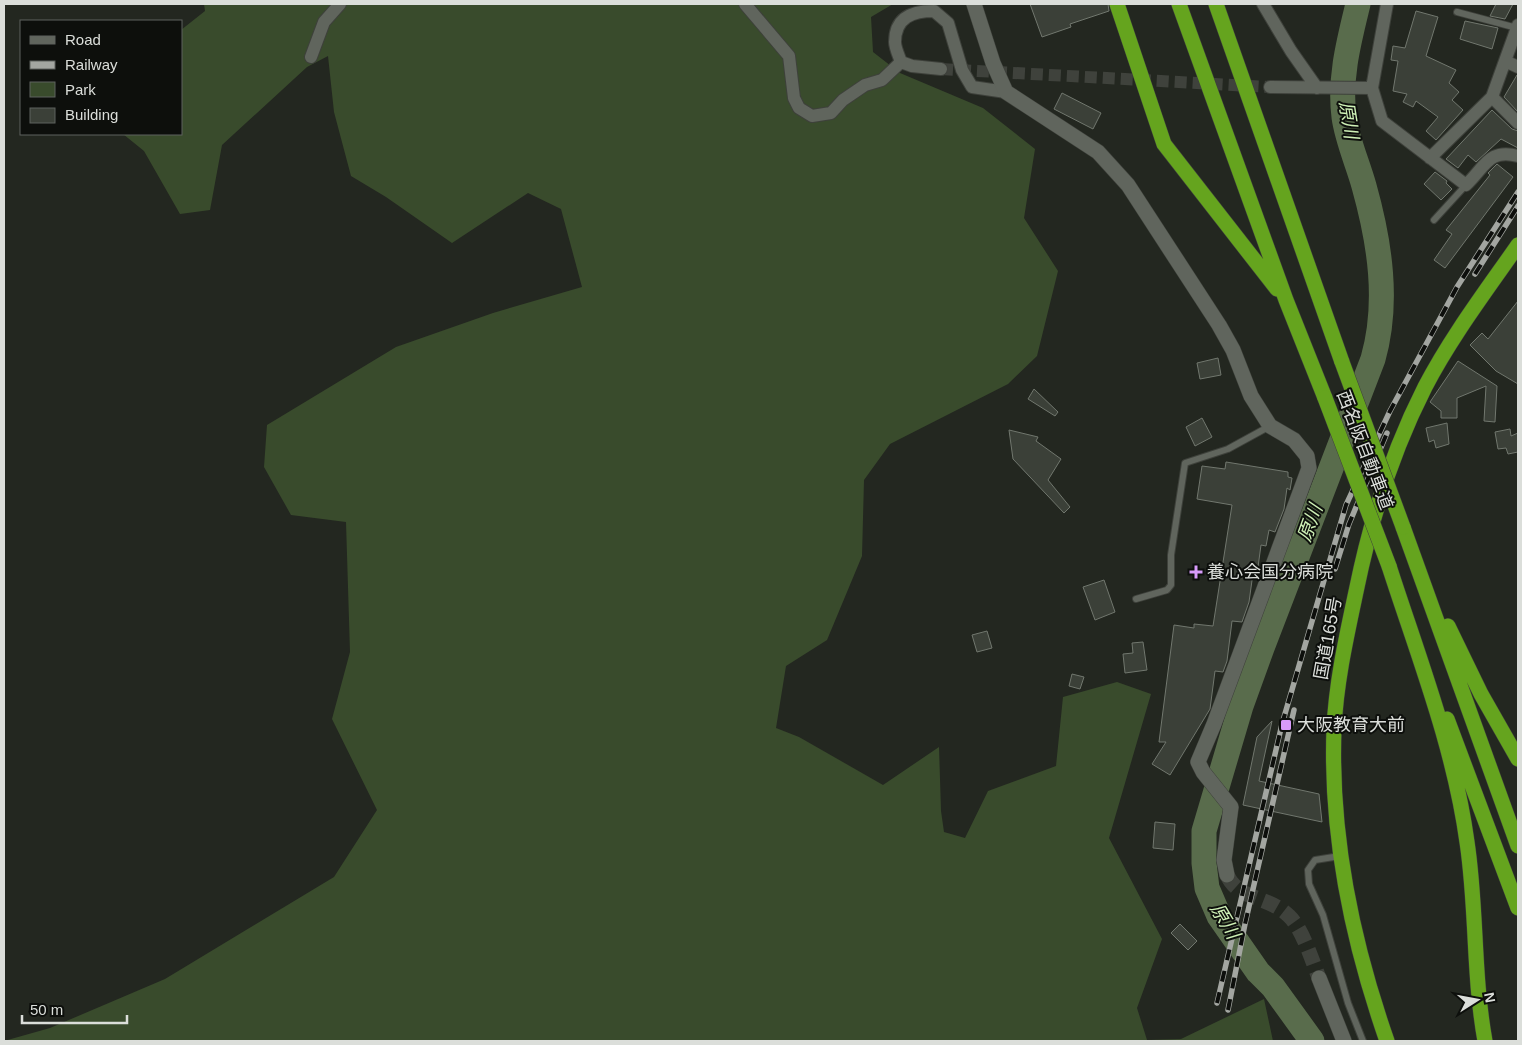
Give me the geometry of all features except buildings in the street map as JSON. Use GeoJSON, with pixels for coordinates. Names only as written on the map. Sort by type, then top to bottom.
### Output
{"type":"FeatureCollection","features":[{"type":"Feature","properties":{"kind":"highway"},"geometry":{"type":"LineString","coordinates":[[1117,4],[1164,144],[1286,300]]}},
{"type":"Feature","properties":{"kind":"highway","name":"西名阪自動車道"},"geometry":{"type":"LineString","coordinates":[[1179,4],[1286,300],[1518,908]]}},
{"type":"Feature","properties":{"kind":"highway","name":"西名阪自動車道"},"geometry":{"type":"LineString","coordinates":[[1216,4],[1342,362],[1518,846]]}},
{"type":"Feature","properties":{"kind":"highway","name":"国道165号"},"geometry":{"type":"LineString","coordinates":[[1387,1041],[1363,965],[1340,856],[1334,772],[1334,728],[1338,686],[1363,559],[1395,454],[1426,387],[1470,315],[1518,245]]}},
{"type":"Feature","properties":{"kind":"highway"},"geometry":{"type":"LineString","coordinates":[[1403,527],[1477,686],[1518,759]]}},
{"type":"Feature","properties":{"kind":"highway"},"geometry":{"type":"LineString","coordinates":[[1389,566],[1446,747],[1462,809],[1472,874],[1478,994],[1485,1041]]}},
{"type":"Feature","properties":{"kind":"street"},"geometry":{"type":"LineString","coordinates":[[311,57],[324,22],[340,4]]}},
{"type":"Feature","properties":{"kind":"street"},"geometry":{"type":"LineString","coordinates":[[745,4],[789,56],[794,98],[799,108],[812,116],[831,113],[843,100],[865,85],[882,80],[900,62]]}},
{"type":"Feature","properties":{"kind":"street"},"geometry":{"type":"LineString","coordinates":[[974,4],[993,64],[1006,92]]}},
{"type":"Feature","properties":{"kind":"street"},"geometry":{"type":"LineString","coordinates":[[1263,4],[1291,51],[1317,88]]}},
{"type":"Feature","properties":{"kind":"street"},"geometry":{"type":"LineString","coordinates":[[1387,4],[1367,88],[1382,121],[1466,185],[1490,157],[1506,153],[1518,156]]}},
{"type":"Feature","properties":{"kind":"street"},"geometry":{"type":"LineString","coordinates":[[900,62],[894,42],[898,28],[915,11],[934,11],[948,23],[962,70],[972,87],[1006,92],[1098,152],[1128,186],[1219,325],[1236,357],[1251,396],[1270,426],[1294,440],[1307,456],[1309,468],[1214,724],[1198,762],[1203,772],[1231,807],[1224,860],[1227,875]]}},
{"type":"Feature","properties":{"kind":"street"},"geometry":{"type":"LineString","coordinates":[[1430,158],[1492,97],[1518,26]]}},
{"type":"Feature","properties":{"kind":"street"},"geometry":{"type":"LineString","coordinates":[[1505,61],[1518,67]]}},
{"type":"Feature","properties":{"kind":"street"},"geometry":{"type":"LineString","coordinates":[[900,62],[912,66],[941,69]]}},
{"type":"Feature","properties":{"kind":"street"},"geometry":{"type":"LineString","coordinates":[[1270,87],[1367,88]]}},
{"type":"Feature","properties":{"kind":"street"},"geometry":{"type":"LineString","coordinates":[[1492,97],[1518,123]]}},
{"type":"Feature","properties":{"kind":"street"},"geometry":{"type":"LineString","coordinates":[[1320,978],[1344,1041]]}},
{"type":"Feature","properties":{"kind":"lane"},"geometry":{"type":"LineString","coordinates":[[1457,12],[1518,26]]}},
{"type":"Feature","properties":{"kind":"lane"},"geometry":{"type":"LineString","coordinates":[[1434,220],[1466,185]]}},
{"type":"Feature","properties":{"kind":"lane"},"geometry":{"type":"LineString","coordinates":[[1136,599],[1167,590],[1171,584],[1171,555],[1186,463],[1228,449],[1270,426]]}},
{"type":"Feature","properties":{"kind":"lane"},"geometry":{"type":"LineString","coordinates":[[1340,856],[1315,860],[1308,870],[1309,884],[1330,935],[1348,1003],[1363,1041]]}},
{"type":"Feature","properties":{"kind":"green space"},"geometry":{"type":"Polygon","coordinates":[[[204,4],[893,4],[871,17],[873,52],[900,73],[983,108],[1035,149],[1024,218],[1058,271],[1037,356],[1008,384],[890,444],[864,480],[862,556],[827,640],[786,666],[776,728],[799,737],[883,785],[939,747],[941,811],[944,832],[965,838],[988,791],[1056,766],[1063,697],[1117,682],[1151,694],[1109,838],[1162,939],[1137,1008],[1147,1040],[1181,1039],[1264,999],[1273,1041],[4,1041],[50,1028],[165,979],[334,877],[377,810],[332,719],[350,652],[346,522],[291,515],[264,467],[267,425],[396,347],[493,313],[582,287],[561,209],[528,193],[452,243],[386,197],[351,176],[334,112],[328,56],[307,67],[222,145],[210,210],[180,214],[144,151],[124,135],[182,135],[182,29],[205,11],[204,4]]]}},
{"type":"Feature","properties":{"kind":"waterway","name":"原川"},"geometry":{"type":"LineString","coordinates":[[1312,1041],[1273,987],[1258,972],[1219,916],[1207,888],[1204,863],[1204,831],[1241,706],[1373,359],[1378,338],[1381,316],[1378,251],[1370,208],[1344,117],[1343,102],[1346,60],[1358,4]]}},
{"type":"Feature","properties":{"kind":"tunnel"},"geometry":{"type":"LineString","coordinates":[[941,69],[1270,87]]}},
{"type":"Feature","properties":{"kind":"tunnel"},"geometry":{"type":"LineString","coordinates":[[1227,875],[1232,883],[1246,894],[1281,909],[1294,921],[1319,978]]}},
{"type":"Feature","properties":{"kind":"railway"},"geometry":{"type":"LineString","coordinates":[[1217,1003],[1282,724],[1346,505],[1390,411],[1457,287],[1518,192]]}},
{"type":"Feature","properties":{"kind":"railway"},"geometry":{"type":"LineString","coordinates":[[1475,274],[1518,206]]}},
{"type":"Feature","properties":{"kind":"railway"},"geometry":{"type":"LineString","coordinates":[[1335,569],[1349,524],[1387,433]]}},
{"type":"Feature","properties":{"kind":"railway"},"geometry":{"type":"LineString","coordinates":[[1228,1010],[1245,924],[1294,710]]}},
{"type":"Feature","properties":{"kind":"place","name":"養心会国分病院"},"geometry":{"type":"Point","coordinates":[1196,572]}},
{"type":"Feature","properties":{"kind":"place","name":"大阪教育大前"},"geometry":{"type":"Point","coordinates":[1286,725]}}]}
